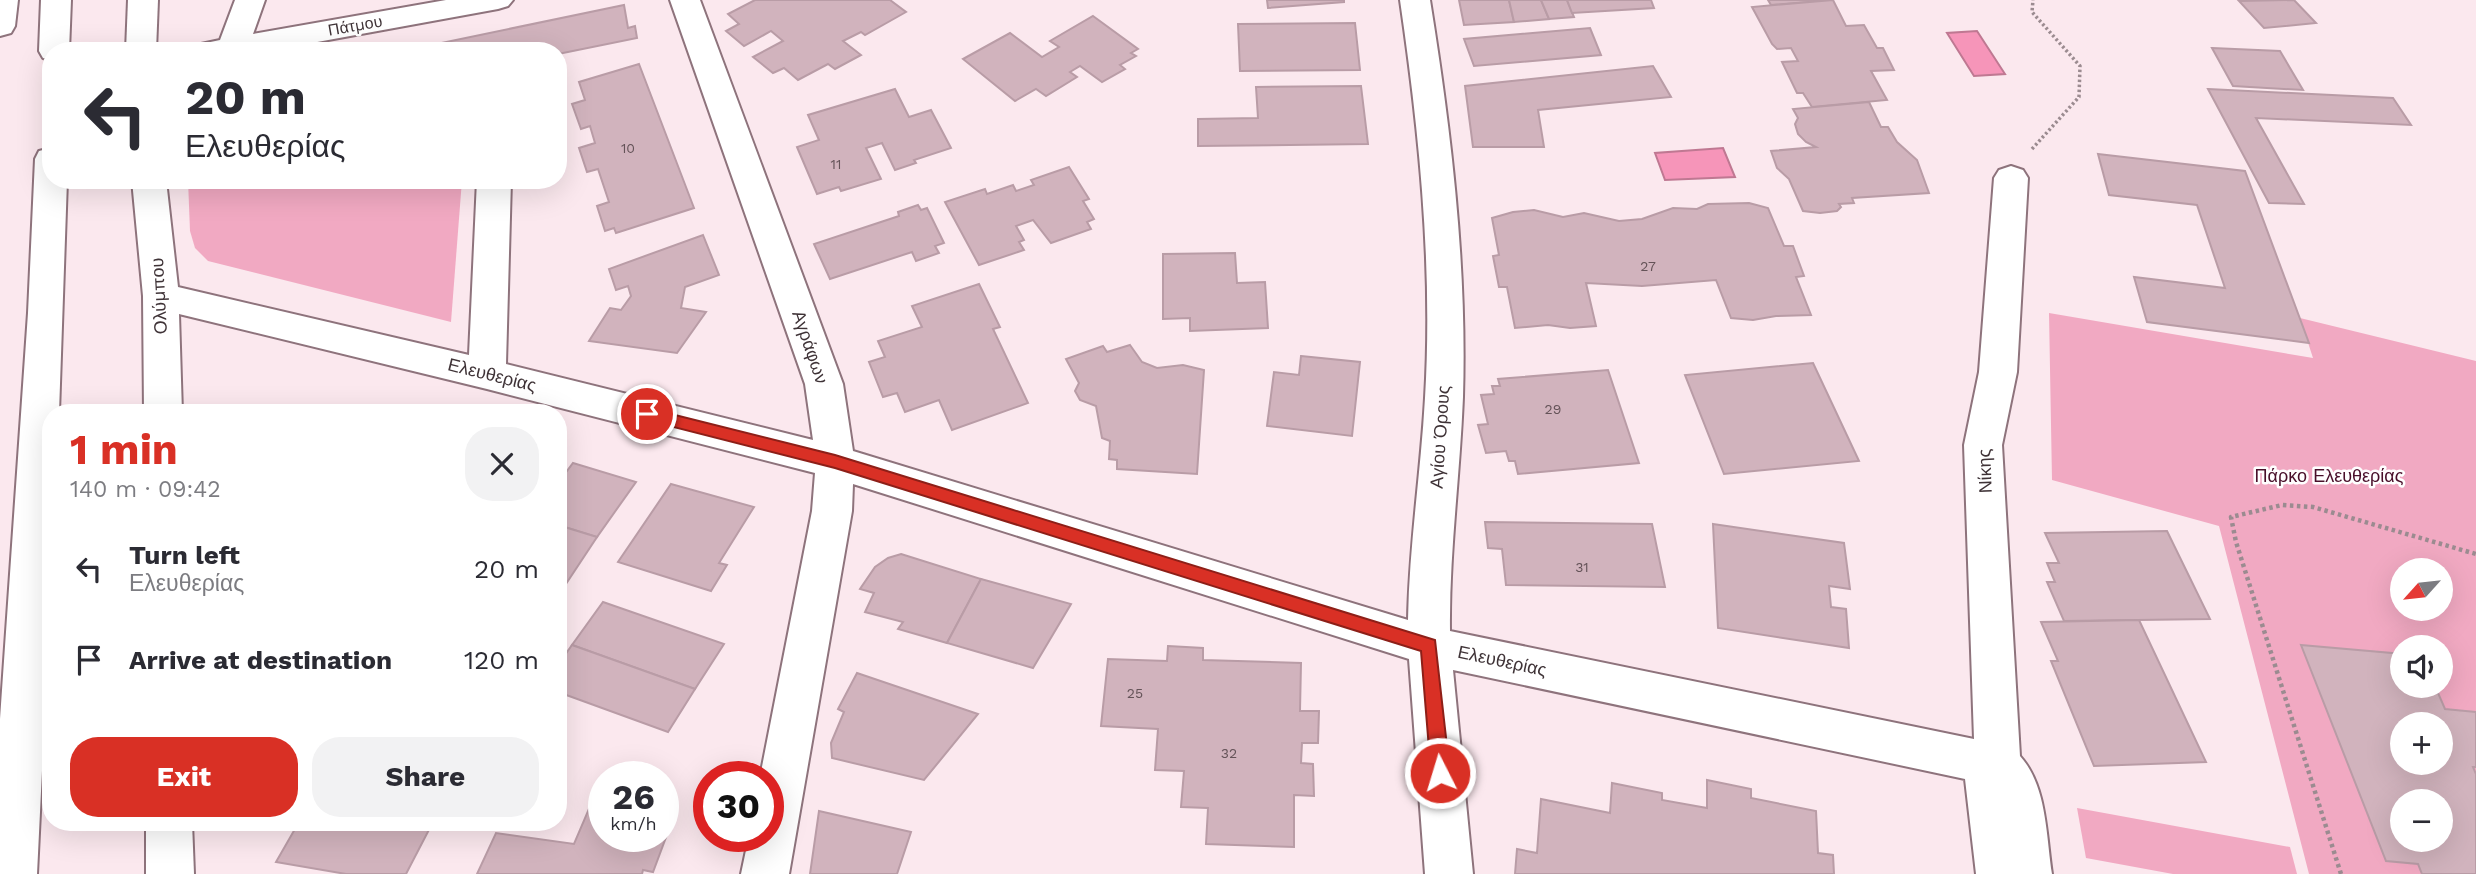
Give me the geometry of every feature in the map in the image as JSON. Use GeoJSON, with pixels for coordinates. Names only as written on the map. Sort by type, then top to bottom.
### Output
{"type":"FeatureCollection","features":[{"type":"Feature","properties":{"kind":"street"},"geometry":{"type":"LineString","coordinates":[[0,26],[3,0]]}},
{"type":"Feature","properties":{"kind":"street"},"geometry":{"type":"LineString","coordinates":[[54,42],[56,0]]}},
{"type":"Feature","properties":{"kind":"street"},"geometry":{"type":"LineString","coordinates":[[141,42],[143,0]]}},
{"type":"Feature","properties":{"kind":"street"},"geometry":{"type":"LineString","coordinates":[[227,42],[250,0]]}},
{"type":"Feature","properties":{"kind":"street","name":"Πάτμου"},"geometry":{"type":"LineString","coordinates":[[262,42],[498,0]]}},
{"type":"Feature","properties":{"kind":"street","name":"Αγράφων"},"geometry":{"type":"LineString","coordinates":[[685,0],[824,384],[835,462],[832,511],[765,874]]}},
{"type":"Feature","properties":{"kind":"street","name":"Αγίου Όρους"},"geometry":{"type":"LineString","coordinates":[[1415,0],[1430,96],[1443,270],[1444,396],[1429,587],[1429,646],[1449,874]]}},
{"type":"Feature","properties":{"kind":"street","name":"Νίκης"},"geometry":{"type":"LineString","coordinates":[[2000,874],[1987,781],[1998,765],[1983,444],[1998,372],[2011,178]]}},
{"type":"Feature","properties":{"kind":"street"},"geometry":{"type":"LineString","coordinates":[[13,874],[46,313],[50,189]]}},
{"type":"Feature","properties":{"kind":"street","name":"Ολύμπου"},"geometry":{"type":"LineString","coordinates":[[150,189],[161,296],[163,404]]}},
{"type":"Feature","properties":{"kind":"street"},"geometry":{"type":"LineString","coordinates":[[486,374],[494,189]]}},
{"type":"Feature","properties":{"kind":"street","name":"Ελευθερίας"},"geometry":{"type":"LineString","coordinates":[[161,296],[835,462],[1429,646],[1998,765]]}},
{"type":"Feature","properties":{"kind":"street"},"geometry":{"type":"LineString","coordinates":[[1998,765],[2015,784],[2028,874]]}},
{"type":"Feature","properties":{"kind":"street"},"geometry":{"type":"LineString","coordinates":[[169,831],[170,874]]}},
{"type":"Feature","properties":{"kind":"path"},"geometry":{"type":"LineString","coordinates":[[2011,178],[2054,122],[2079,97],[2080,66],[2032,12],[2033,0]]}},
{"type":"Feature","properties":{"kind":"path"},"geometry":{"type":"LineString","coordinates":[[2341,874],[2236,542],[2231,517],[2288,505],[2351,515],[2453,550],[2476,554]]}},
{"type":"Feature","properties":{"kind":"green space"},"geometry":{"type":"Polygon","coordinates":[[[188,189],[461,189],[451,322],[208,261],[195,248],[190,231],[188,189]]]}},
{"type":"Feature","properties":{"kind":"green space","name":"Πάρκο Ελευθερίας"},"geometry":{"type":"Polygon","coordinates":[[[2049,313],[2313,358],[2300,318],[2476,361],[2476,874],[2309,874],[2219,526],[2052,480],[2049,313]]]}},
{"type":"Feature","properties":{"kind":"green space"},"geometry":{"type":"Polygon","coordinates":[[[2077,808],[2290,847],[2297,874],[2173,874],[2086,858],[2077,808]]]}},
{"type":"Feature","properties":{"kind":"shaded area"},"geometry":{"type":"Polygon","coordinates":[[[1977,31],[2005,74],[1974,76],[1947,33],[1977,31]]]}},
{"type":"Feature","properties":{"kind":"shaded area"},"geometry":{"type":"Polygon","coordinates":[[[1723,148],[1735,177],[1665,180],[1655,153],[1723,148]]]}},
{"type":"Feature","properties":{"kind":"building"},"geometry":{"type":"Polygon","coordinates":[[[755,0],[890,0],[906,12],[865,35],[861,32],[843,41],[861,55],[835,69],[828,64],[798,80],[784,68],[773,73],[753,57],[783,41],[771,31],[744,46],[726,31],[739,24],[728,14],[755,0]]]}},
{"type":"Feature","properties":{"kind":"building"},"geometry":{"type":"Polygon","coordinates":[[[1267,0],[1344,0],[1344,2],[1268,8],[1267,0]]]}},
{"type":"Feature","properties":{"kind":"building"},"geometry":{"type":"Polygon","coordinates":[[[1459,0],[1509,0],[1514,22],[1464,25],[1459,0]]]}},
{"type":"Feature","properties":{"kind":"building"},"geometry":{"type":"Polygon","coordinates":[[[1509,0],[1541,0],[1549,19],[1514,22],[1509,0]]]}},
{"type":"Feature","properties":{"kind":"building"},"geometry":{"type":"Polygon","coordinates":[[[1541,0],[1567,0],[1574,17],[1549,19],[1541,0]]]}},
{"type":"Feature","properties":{"kind":"building"},"geometry":{"type":"Polygon","coordinates":[[[1567,0],[1651,0],[1654,8],[1572,13],[1567,0]]]}},
{"type":"Feature","properties":{"kind":"building"},"geometry":{"type":"Polygon","coordinates":[[[1768,0],[1832,0],[1771,5],[1768,0]]]}},
{"type":"Feature","properties":{"kind":"building"},"geometry":{"type":"Polygon","coordinates":[[[1833,0],[1846,26],[1864,25],[1877,48],[1883,48],[1894,70],[1871,71],[1887,100],[1812,107],[1803,93],[1797,93],[1782,62],[1798,61],[1791,48],[1777,49],[1772,44],[1752,7],[1833,0]]]}},
{"type":"Feature","properties":{"kind":"building"},"geometry":{"type":"Polygon","coordinates":[[[2294,0],[2316,23],[2264,28],[2239,1],[2294,0]]]}},
{"type":"Feature","properties":{"kind":"building"},"geometry":{"type":"Polygon","coordinates":[[[624,5],[628,28],[635,26],[637,38],[567,52],[567,42],[446,42],[624,5]]]}},
{"type":"Feature","properties":{"kind":"building"},"geometry":{"type":"Polygon","coordinates":[[[1093,16],[1138,49],[1131,53],[1136,56],[1120,65],[1125,69],[1102,82],[1080,66],[1070,72],[1077,77],[1046,96],[1036,89],[1015,101],[963,59],[1010,33],[1042,57],[1059,47],[1050,41],[1093,16]]]}},
{"type":"Feature","properties":{"kind":"building"},"geometry":{"type":"Polygon","coordinates":[[[1355,23],[1360,70],[1240,71],[1238,24],[1355,23]]]}},
{"type":"Feature","properties":{"kind":"building"},"geometry":{"type":"Polygon","coordinates":[[[1590,28],[1601,55],[1474,66],[1464,39],[1590,28]]]}},
{"type":"Feature","properties":{"kind":"building"},"geometry":{"type":"Polygon","coordinates":[[[2212,48],[2280,51],[2303,90],[2233,86],[2212,48]]]}},
{"type":"Feature","properties":{"kind":"building"},"geometry":{"type":"Polygon","coordinates":[[[639,64],[694,208],[616,233],[614,228],[605,231],[597,206],[609,202],[598,169],[587,172],[579,148],[595,143],[590,126],[581,129],[572,104],[585,100],[579,82],[639,64]]]}},
{"type":"Feature","properties":{"kind":"building"},"geometry":{"type":"Polygon","coordinates":[[[1653,66],[1671,97],[1538,110],[1544,147],[1473,147],[1465,86],[1653,66]]]}},
{"type":"Feature","properties":{"kind":"building"},"geometry":{"type":"Polygon","coordinates":[[[1361,86],[1368,144],[1198,146],[1198,119],[1258,118],[1256,87],[1361,86]]]}},
{"type":"Feature","properties":{"kind":"building"},"geometry":{"type":"Polygon","coordinates":[[[895,89],[909,117],[931,110],[951,148],[914,160],[916,163],[895,170],[882,143],[866,148],[881,179],[841,191],[839,187],[817,194],[797,147],[819,140],[808,115],[895,89]]]}},
{"type":"Feature","properties":{"kind":"building"},"geometry":{"type":"Polygon","coordinates":[[[2208,89],[2393,98],[2411,125],[2256,118],[2304,204],[2269,203],[2208,89]]]}},
{"type":"Feature","properties":{"kind":"building"},"geometry":{"type":"Polygon","coordinates":[[[1869,102],[1881,127],[1888,127],[1897,142],[1917,160],[1929,193],[1852,198],[1854,203],[1839,204],[1841,207],[1837,211],[1803,211],[1789,179],[1777,168],[1771,151],[1816,147],[1798,134],[1795,124],[1798,118],[1793,109],[1869,102]]]}},
{"type":"Feature","properties":{"kind":"building"},"geometry":{"type":"Polygon","coordinates":[[[2098,154],[2245,171],[2309,343],[2147,322],[2134,277],[2225,288],[2197,205],[2109,195],[2098,154]]]}},
{"type":"Feature","properties":{"kind":"building"},"geometry":{"type":"Polygon","coordinates":[[[1069,167],[1089,199],[1083,201],[1094,219],[1087,222],[1091,229],[1051,243],[1033,220],[1016,226],[1024,240],[1019,242],[1024,250],[979,265],[945,202],[985,189],[987,194],[1013,185],[1016,191],[1034,185],[1031,180],[1069,167]]]}},
{"type":"Feature","properties":{"kind":"building"},"geometry":{"type":"Polygon","coordinates":[[[1749,203],[1768,208],[1784,246],[1793,246],[1804,276],[1796,277],[1811,315],[1753,320],[1731,318],[1716,280],[1642,286],[1586,283],[1596,326],[1570,328],[1548,325],[1515,328],[1507,287],[1499,287],[1493,256],[1499,255],[1492,218],[1534,210],[1563,217],[1584,213],[1619,221],[1642,219],[1673,208],[1697,209],[1708,204],[1749,203]]]}},
{"type":"Feature","properties":{"kind":"building"},"geometry":{"type":"Polygon","coordinates":[[[918,205],[921,210],[927,208],[944,243],[935,246],[939,253],[916,261],[912,252],[830,279],[814,244],[899,216],[898,212],[918,205]]]}},
{"type":"Feature","properties":{"kind":"building"},"geometry":{"type":"Polygon","coordinates":[[[703,235],[719,275],[685,287],[681,308],[706,312],[677,353],[589,341],[610,308],[621,310],[631,296],[628,286],[616,290],[609,269],[703,235]]]}},
{"type":"Feature","properties":{"kind":"building"},"geometry":{"type":"Polygon","coordinates":[[[1235,253],[1237,283],[1265,282],[1268,328],[1190,331],[1190,318],[1163,319],[1163,254],[1235,253]]]}},
{"type":"Feature","properties":{"kind":"building"},"geometry":{"type":"Polygon","coordinates":[[[979,284],[1000,327],[993,329],[1028,403],[952,430],[939,400],[905,412],[897,393],[883,397],[869,362],[885,357],[878,341],[922,327],[912,306],[979,284]]]}},
{"type":"Feature","properties":{"kind":"building"},"geometry":{"type":"Polygon","coordinates":[[[1130,345],[1142,362],[1157,368],[1183,365],[1204,370],[1197,474],[1117,469],[1117,460],[1109,459],[1110,441],[1102,438],[1096,406],[1080,400],[1075,391],[1079,383],[1066,359],[1103,346],[1107,352],[1130,345]]]}},
{"type":"Feature","properties":{"kind":"building"},"geometry":{"type":"Polygon","coordinates":[[[1301,356],[1360,362],[1352,436],[1267,426],[1274,372],[1299,375],[1301,356]]]}},
{"type":"Feature","properties":{"kind":"building"},"geometry":{"type":"Polygon","coordinates":[[[1813,363],[1859,461],[1724,474],[1685,375],[1813,363]]]}},
{"type":"Feature","properties":{"kind":"building"},"geometry":{"type":"Polygon","coordinates":[[[1608,370],[1639,463],[1518,474],[1515,461],[1509,461],[1506,451],[1486,453],[1478,425],[1488,424],[1481,395],[1494,394],[1492,386],[1500,386],[1498,379],[1608,370]]]}},
{"type":"Feature","properties":{"kind":"building"},"geometry":{"type":"Polygon","coordinates":[[[573,463],[636,482],[597,537],[567,528],[567,471],[573,463]]]}},
{"type":"Feature","properties":{"kind":"building"},"geometry":{"type":"Polygon","coordinates":[[[671,484],[754,507],[719,563],[727,565],[711,591],[618,562],[671,484]]]}},
{"type":"Feature","properties":{"kind":"building"},"geometry":{"type":"Polygon","coordinates":[[[1485,522],[1652,524],[1665,587],[1506,585],[1502,549],[1488,548],[1485,522]]]}},
{"type":"Feature","properties":{"kind":"building"},"geometry":{"type":"Polygon","coordinates":[[[1713,524],[1844,543],[1850,589],[1829,586],[1831,607],[1846,609],[1849,648],[1718,628],[1713,524]]]}},
{"type":"Feature","properties":{"kind":"building"},"geometry":{"type":"Polygon","coordinates":[[[567,528],[597,537],[567,582],[567,528]]]}},
{"type":"Feature","properties":{"kind":"building"},"geometry":{"type":"Polygon","coordinates":[[[2167,531],[2210,619],[2064,621],[2047,582],[2055,582],[2047,563],[2059,563],[2045,533],[2167,531]]]}},
{"type":"Feature","properties":{"kind":"building"},"geometry":{"type":"Polygon","coordinates":[[[901,554],[981,579],[947,643],[898,629],[903,622],[865,612],[874,593],[860,589],[875,567],[888,558],[901,554]]]}},
{"type":"Feature","properties":{"kind":"building"},"geometry":{"type":"Polygon","coordinates":[[[981,579],[1071,604],[1033,668],[947,643],[981,579]]]}},
{"type":"Feature","properties":{"kind":"building"},"geometry":{"type":"Polygon","coordinates":[[[603,602],[724,644],[695,689],[572,645],[603,602]]]}},
{"type":"Feature","properties":{"kind":"building"},"geometry":{"type":"Polygon","coordinates":[[[2139,620],[2206,762],[2094,766],[2051,661],[2058,661],[2041,622],[2139,620]]]}},
{"type":"Feature","properties":{"kind":"building"},"geometry":{"type":"Polygon","coordinates":[[[572,645],[695,689],[668,732],[567,695],[567,652],[572,645]]]}},
{"type":"Feature","properties":{"kind":"building"},"geometry":{"type":"Polygon","coordinates":[[[2301,645],[2390,653],[2390,698],[2440,698],[2445,709],[2476,712],[2476,767],[2473,767],[2476,774],[2476,874],[2422,874],[2418,864],[2386,861],[2301,645]]]}},
{"type":"Feature","properties":{"kind":"building"},"geometry":{"type":"Polygon","coordinates":[[[1168,646],[1203,648],[1203,660],[1301,663],[1300,711],[1319,711],[1318,743],[1302,743],[1301,763],[1313,764],[1314,796],[1294,795],[1294,847],[1206,844],[1208,808],[1181,807],[1184,771],[1155,770],[1158,729],[1101,726],[1108,659],[1167,661],[1168,646]]]}},
{"type":"Feature","properties":{"kind":"building"},"geometry":{"type":"Polygon","coordinates":[[[857,673],[978,714],[924,780],[832,758],[831,743],[844,712],[838,709],[857,673]]]}},
{"type":"Feature","properties":{"kind":"building"},"geometry":{"type":"Polygon","coordinates":[[[1707,780],[1751,789],[1751,798],[1816,811],[1818,853],[1833,855],[1834,874],[1515,874],[1517,849],[1537,853],[1541,799],[1610,813],[1612,783],[1662,793],[1662,800],[1707,808],[1707,780]]]}},
{"type":"Feature","properties":{"kind":"building"},"geometry":{"type":"Polygon","coordinates":[[[588,811],[588,852],[660,852],[653,872],[643,870],[642,874],[477,874],[496,833],[574,844],[588,811]]]}},
{"type":"Feature","properties":{"kind":"building"},"geometry":{"type":"Polygon","coordinates":[[[819,811],[911,832],[897,874],[810,874],[819,811]]]}},
{"type":"Feature","properties":{"kind":"building"},"geometry":{"type":"Polygon","coordinates":[[[294,831],[428,831],[406,874],[346,874],[276,862],[294,831]]]}},
{"type":"Feature","properties":{"kind":"route"},"geometry":{"type":"LineString","coordinates":[[647,414],[835,462],[1429,646],[1440,773]]}}]}
